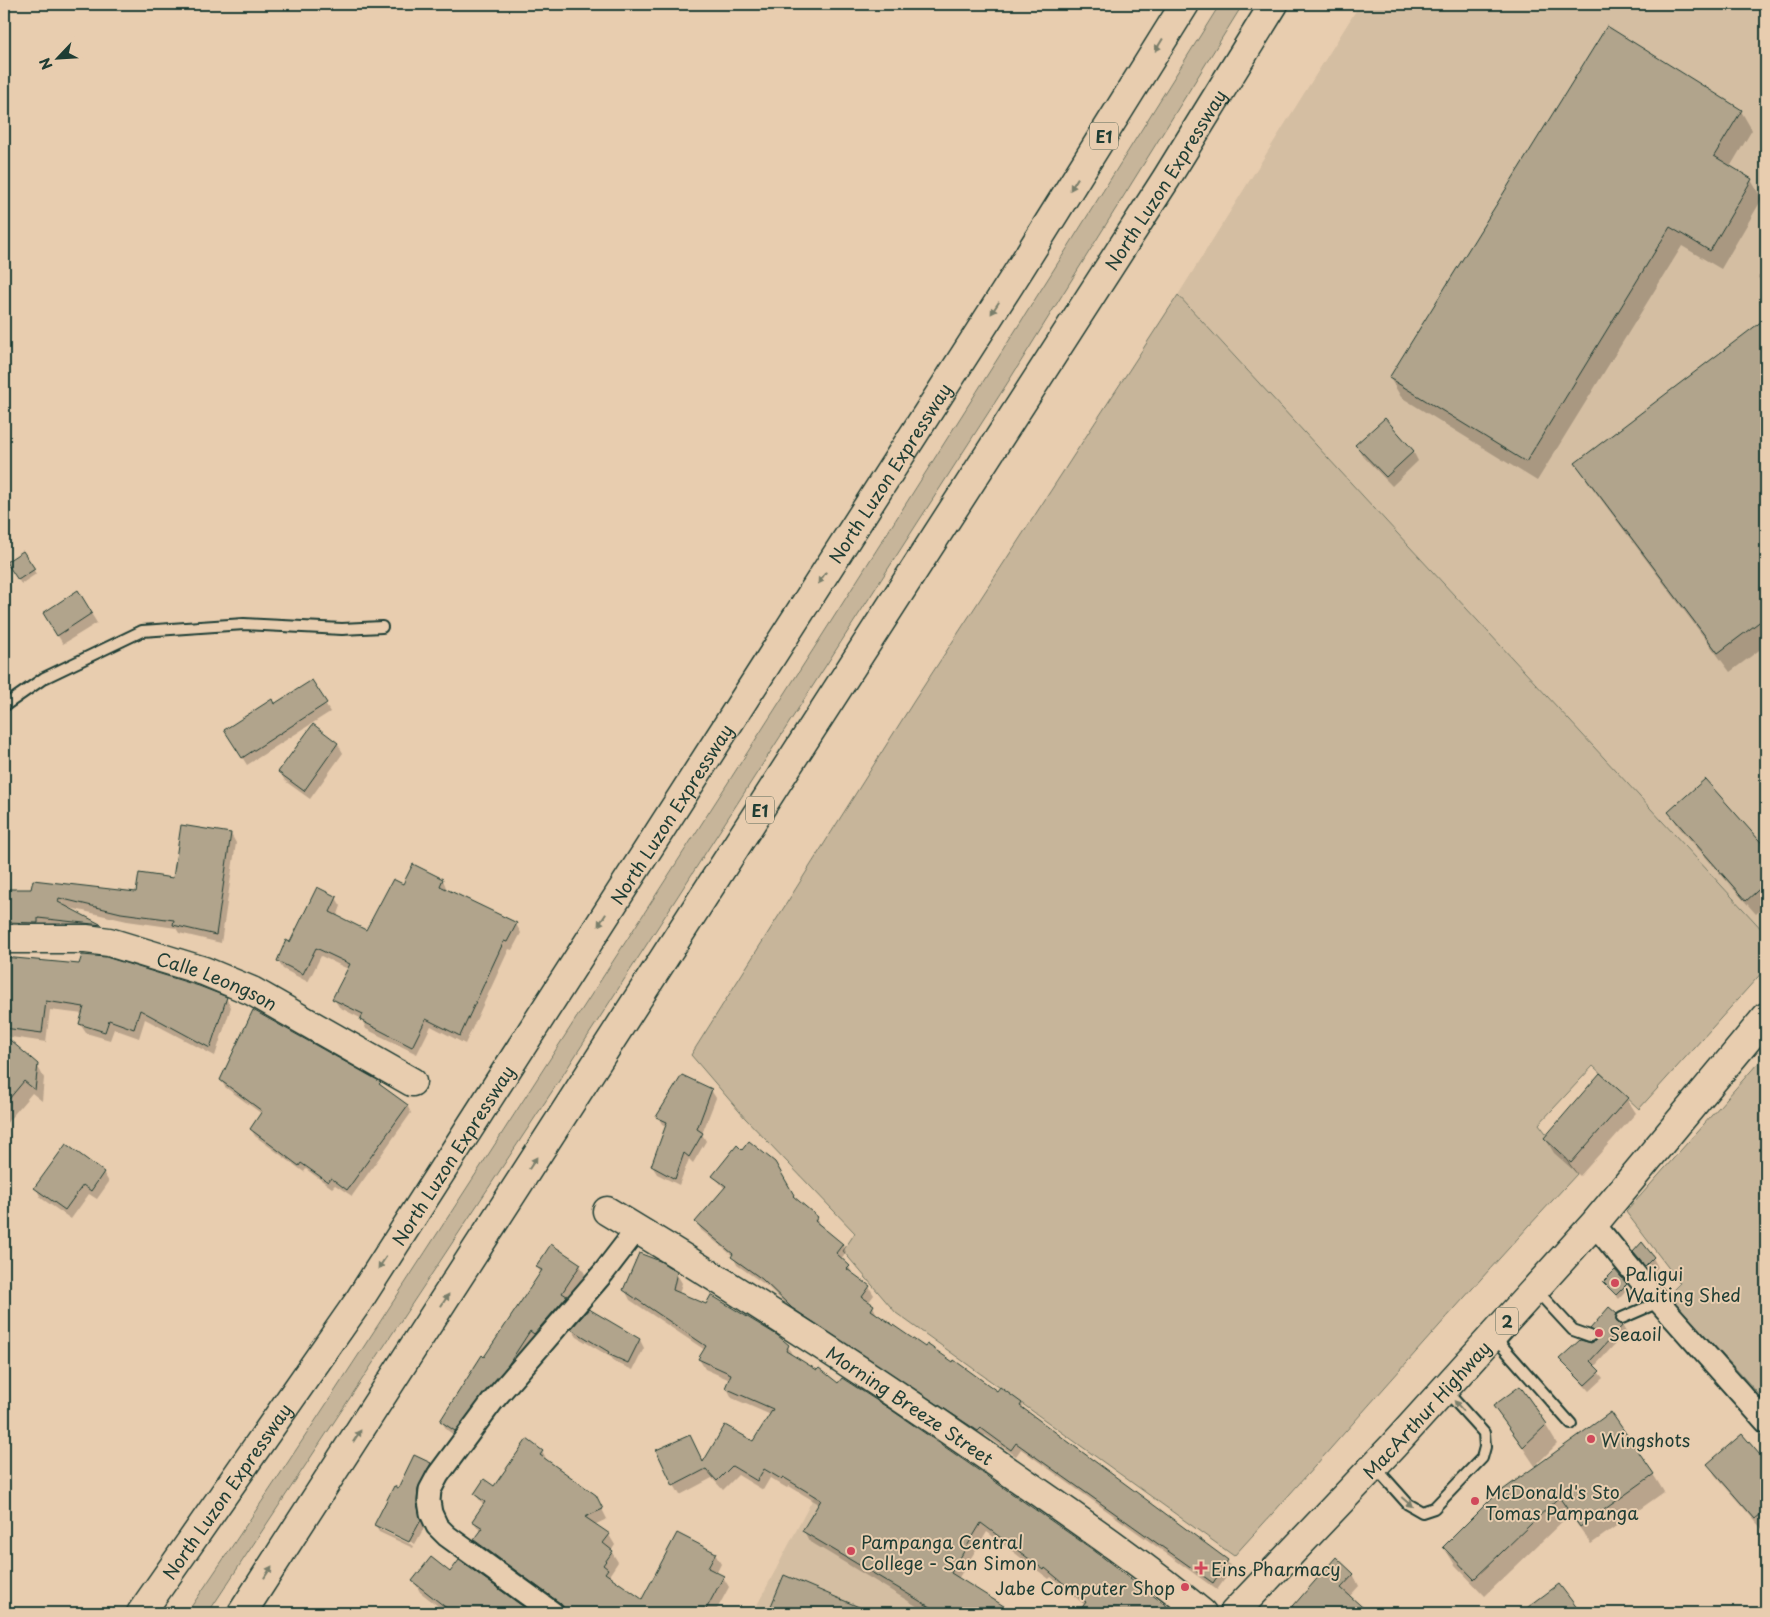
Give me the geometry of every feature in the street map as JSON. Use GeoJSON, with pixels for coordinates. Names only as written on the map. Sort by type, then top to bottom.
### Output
{"type":"FeatureCollection","features":[{"type":"Feature","properties":{"kind":"main road","name":"North Luzon Expressway"},"geometry":{"type":"LineString","coordinates":[[142,1613],[358,1302],[1022,267],[1185,4]]}},
{"type":"Feature","properties":{"kind":"main road","name":"North Luzon Expressway"},"geometry":{"type":"LineString","coordinates":[[242,1613],[1166,179],[1274,4]]}},
{"type":"Feature","properties":{"kind":"main road","name":"Calle Leongson"},"geometry":{"type":"LineString","coordinates":[[4,939],[86,939],[109,942],[204,970],[252,991],[412,1082]]}},
{"type":"Feature","properties":{"kind":"main road","name":"MacArthur Highway"},"geometry":{"type":"LineString","coordinates":[[1234,1613],[1374,1466],[1594,1224],[1766,1017]]}},
{"type":"Feature","properties":{"kind":"main road","name":"Morning Breeze Street"},"geometry":{"type":"LineString","coordinates":[[607,1211],[774,1314],[940,1424],[1166,1582],[1202,1613]]}},
{"type":"Feature","properties":{"kind":"street"},"geometry":{"type":"LineString","coordinates":[[1594,1224],[1659,1302],[1766,1422]]}},
{"type":"Feature","properties":{"kind":"street"},"geometry":{"type":"LineString","coordinates":[[553,1613],[447,1536],[437,1526],[431,1513],[430,1490],[461,1441],[604,1272],[637,1229]]}},
{"type":"Feature","properties":{"kind":"lane"},"geometry":{"type":"LineString","coordinates":[[4,706],[44,678],[142,631],[244,624],[342,629],[382,627]]}},
{"type":"Feature","properties":{"kind":"lane"},"geometry":{"type":"LineString","coordinates":[[1535,1289],[1573,1330],[1590,1336]]}},
{"type":"Feature","properties":{"kind":"lane"},"geometry":{"type":"LineString","coordinates":[[1622,1318],[1659,1302]]}},
{"type":"Feature","properties":{"kind":"lane"},"geometry":{"type":"LineString","coordinates":[[1493,1336],[1572,1424]]}},
{"type":"Feature","properties":{"kind":"lane"},"geometry":{"type":"LineString","coordinates":[[1374,1466],[1408,1504],[1422,1512],[1434,1508],[1482,1458],[1486,1447],[1484,1433],[1444,1389]]}},
{"type":"Feature","properties":{"kind":"shaded area"},"geometry":{"type":"Polygon","coordinates":[[[1220,4],[1243,4],[1010,379],[559,1081],[208,1613],[187,1613],[378,1325],[731,778],[977,392],[1220,4]]]}},
{"type":"Feature","properties":{"kind":"shaded area"},"geometry":{"type":"Polygon","coordinates":[[[1360,4],[1766,4],[1766,934],[1178,295],[1360,4]]]}},
{"type":"Feature","properties":{"kind":"shaded area"},"geometry":{"type":"Polygon","coordinates":[[[1178,295],[1766,934],[1766,968],[1639,1109],[1593,1066],[1539,1124],[1577,1174],[1234,1556],[896,1313],[843,1251],[855,1233],[745,1118],[691,1055],[914,701],[1178,295]]]}},
{"type":"Feature","properties":{"kind":"shaded area"},"geometry":{"type":"Polygon","coordinates":[[[1766,1054],[1766,1402],[1668,1295],[1680,1283],[1626,1212],[1766,1054]]]}},
{"type":"Feature","properties":{"kind":"shaded area","name":"Pampanga Central College - San Simon"},"geometry":{"type":"Polygon","coordinates":[[[818,1489],[1014,1613],[753,1613],[818,1489]]]}},
{"type":"Feature","properties":{"kind":"building"},"geometry":{"type":"Polygon","coordinates":[[[1607,26],[1742,110],[1714,156],[1752,179],[1710,251],[1670,227],[1526,462],[1389,378],[1607,26]]]}},
{"type":"Feature","properties":{"kind":"building"},"geometry":{"type":"Polygon","coordinates":[[[1766,318],[1766,617],[1718,653],[1575,463],[1766,318]]]}},
{"type":"Feature","properties":{"kind":"building"},"geometry":{"type":"Polygon","coordinates":[[[1385,418],[1414,451],[1386,477],[1355,445],[1385,418]]]}},
{"type":"Feature","properties":{"kind":"building"},"geometry":{"type":"Polygon","coordinates":[[[23,551],[35,569],[18,580],[6,562],[23,551]]]}},
{"type":"Feature","properties":{"kind":"building"},"geometry":{"type":"Polygon","coordinates":[[[78,590],[92,613],[57,636],[43,613],[78,590]]]}},
{"type":"Feature","properties":{"kind":"building"},"geometry":{"type":"Polygon","coordinates":[[[312,680],[327,703],[242,758],[224,730],[272,699],[274,704],[312,680]]]}},
{"type":"Feature","properties":{"kind":"building"},"geometry":{"type":"Polygon","coordinates":[[[313,724],[338,743],[304,791],[278,772],[313,724]]]}},
{"type":"Feature","properties":{"kind":"building"},"geometry":{"type":"Polygon","coordinates":[[[1705,779],[1766,848],[1766,883],[1746,901],[1668,812],[1705,779]]]}},
{"type":"Feature","properties":{"kind":"building"},"geometry":{"type":"Polygon","coordinates":[[[181,825],[231,833],[216,935],[173,925],[174,920],[121,913],[59,898],[58,902],[102,925],[38,918],[38,923],[4,922],[4,889],[31,889],[33,880],[136,892],[139,873],[173,878],[181,825]]]}},
{"type":"Feature","properties":{"kind":"building"},"geometry":{"type":"Polygon","coordinates":[[[413,864],[443,879],[440,886],[517,923],[507,942],[504,941],[460,1036],[426,1019],[412,1047],[360,1020],[363,1014],[332,999],[350,964],[316,948],[303,974],[277,961],[286,940],[290,942],[317,887],[337,897],[330,912],[366,930],[393,879],[403,884],[413,864]]]}},
{"type":"Feature","properties":{"kind":"building"},"geometry":{"type":"Polygon","coordinates":[[[82,955],[106,957],[199,986],[227,997],[210,1048],[140,1010],[134,1029],[109,1020],[105,1032],[79,1024],[84,1007],[46,1001],[42,1033],[4,1028],[4,957],[79,964],[82,955]]]}},
{"type":"Feature","properties":{"kind":"building"},"geometry":{"type":"Polygon","coordinates":[[[253,1010],[381,1082],[379,1084],[408,1105],[347,1190],[331,1178],[328,1182],[301,1163],[299,1166],[250,1129],[262,1111],[220,1080],[253,1010]]]}},
{"type":"Feature","properties":{"kind":"building"},"geometry":{"type":"Polygon","coordinates":[[[4,1035],[38,1064],[35,1090],[24,1081],[4,1105],[4,1035]]]}},
{"type":"Feature","properties":{"kind":"building"},"geometry":{"type":"Polygon","coordinates":[[[1600,1073],[1628,1098],[1571,1163],[1544,1138],[1600,1073]]]}},
{"type":"Feature","properties":{"kind":"building"},"geometry":{"type":"Polygon","coordinates":[[[682,1075],[712,1089],[697,1129],[703,1133],[689,1157],[684,1153],[675,1179],[651,1166],[667,1122],[656,1117],[682,1075]]]}},
{"type":"Feature","properties":{"kind":"building"},"geometry":{"type":"Polygon","coordinates":[[[749,1141],[775,1162],[793,1196],[818,1217],[815,1221],[843,1244],[836,1253],[850,1266],[847,1269],[870,1286],[862,1297],[874,1305],[871,1310],[925,1347],[927,1344],[953,1362],[954,1360],[997,1391],[1000,1387],[1022,1403],[1020,1406],[1228,1560],[1213,1583],[1016,1443],[1011,1450],[981,1428],[978,1431],[792,1308],[762,1279],[731,1257],[733,1254],[695,1222],[726,1186],[712,1176],[737,1145],[742,1150],[749,1141]]]}},
{"type":"Feature","properties":{"kind":"building"},"geometry":{"type":"Polygon","coordinates":[[[66,1144],[104,1172],[91,1191],[83,1185],[65,1210],[34,1188],[66,1144]]]}},
{"type":"Feature","properties":{"kind":"building"},"geometry":{"type":"Polygon","coordinates":[[[1642,1242],[1654,1257],[1645,1266],[1633,1252],[1642,1242]]]}},
{"type":"Feature","properties":{"kind":"building"},"geometry":{"type":"Polygon","coordinates":[[[551,1244],[581,1264],[562,1293],[567,1296],[534,1334],[530,1331],[508,1365],[455,1431],[440,1421],[482,1355],[484,1357],[542,1270],[536,1267],[551,1244]]]}},
{"type":"Feature","properties":{"kind":"building"},"geometry":{"type":"Polygon","coordinates":[[[639,1253],[660,1261],[677,1272],[673,1290],[706,1304],[711,1295],[777,1335],[789,1345],[786,1351],[817,1370],[819,1368],[838,1383],[842,1378],[893,1411],[1092,1549],[1176,1613],[1078,1613],[1086,1602],[1045,1568],[1044,1570],[981,1523],[951,1573],[1015,1613],[940,1613],[802,1531],[821,1500],[783,1477],[781,1479],[764,1469],[757,1481],[732,1466],[717,1481],[706,1469],[673,1486],[656,1450],[690,1435],[703,1462],[725,1425],[753,1441],[773,1409],[725,1388],[731,1374],[698,1359],[706,1346],[623,1290],[639,1253]]]}},
{"type":"Feature","properties":{"kind":"building","name":"Paligui Waiting Shed"},"geometry":{"type":"Polygon","coordinates":[[[1615,1270],[1627,1284],[1616,1295],[1603,1282],[1615,1270]]]}},
{"type":"Feature","properties":{"kind":"building"},"geometry":{"type":"Polygon","coordinates":[[[1609,1307],[1617,1314],[1616,1321],[1623,1325],[1590,1361],[1600,1371],[1585,1385],[1559,1359],[1580,1340],[1591,1343],[1595,1341],[1597,1334],[1590,1329],[1609,1307]]]}},
{"type":"Feature","properties":{"kind":"building"},"geometry":{"type":"Polygon","coordinates":[[[589,1309],[640,1339],[628,1363],[608,1354],[609,1352],[571,1329],[589,1309]]]}},
{"type":"Feature","properties":{"kind":"building"},"geometry":{"type":"Polygon","coordinates":[[[1520,1386],[1547,1424],[1523,1447],[1493,1406],[1520,1386]]]}},
{"type":"Feature","properties":{"kind":"building"},"geometry":{"type":"Polygon","coordinates":[[[1611,1412],[1654,1474],[1580,1527],[1559,1497],[1474,1579],[1443,1547],[1493,1497],[1611,1412]]]}},
{"type":"Feature","properties":{"kind":"building"},"geometry":{"type":"Polygon","coordinates":[[[1742,1434],[1766,1462],[1766,1510],[1755,1519],[1707,1464],[1742,1434]]]}},
{"type":"Feature","properties":{"kind":"building"},"geometry":{"type":"Polygon","coordinates":[[[527,1439],[543,1451],[540,1455],[596,1495],[603,1509],[585,1517],[610,1534],[603,1543],[613,1551],[603,1565],[608,1569],[605,1573],[642,1599],[677,1533],[716,1553],[708,1568],[724,1576],[704,1613],[565,1613],[560,1603],[474,1540],[483,1528],[472,1521],[485,1502],[474,1494],[484,1479],[494,1486],[527,1439]]]}},
{"type":"Feature","properties":{"kind":"building"},"geometry":{"type":"Polygon","coordinates":[[[414,1455],[431,1463],[418,1488],[417,1503],[421,1520],[409,1542],[374,1525],[394,1486],[398,1488],[414,1455]]]}},
{"type":"Feature","properties":{"kind":"building"},"geometry":{"type":"Polygon","coordinates":[[[431,1557],[450,1572],[459,1560],[532,1613],[453,1613],[412,1581],[431,1557]]]}},
{"type":"Feature","properties":{"kind":"building"},"geometry":{"type":"Polygon","coordinates":[[[1336,1557],[1354,1574],[1341,1588],[1369,1613],[1287,1613],[1336,1557]]]}},
{"type":"Feature","properties":{"kind":"building"},"geometry":{"type":"Polygon","coordinates":[[[784,1575],[873,1613],[768,1613],[784,1575]]]}},
{"type":"Feature","properties":{"kind":"building"},"geometry":{"type":"Polygon","coordinates":[[[1559,1584],[1581,1613],[1520,1613],[1559,1584]]]}},
{"type":"Feature","properties":{"kind":"place","name":"Paligui Waiting Shed"},"geometry":{"type":"Point","coordinates":[1615,1283]}},
{"type":"Feature","properties":{"kind":"place","name":"Seaoil"},"geometry":{"type":"Point","coordinates":[1599,1333]}},
{"type":"Feature","properties":{"kind":"place","name":"Wingshots"},"geometry":{"type":"Point","coordinates":[1591,1439]}},
{"type":"Feature","properties":{"kind":"place","name":"McDonald's Sto Tomas Pampanga"},"geometry":{"type":"Point","coordinates":[1475,1501]}},
{"type":"Feature","properties":{"kind":"place","name":"Pampanga Central College - San Simon"},"geometry":{"type":"Point","coordinates":[851,1551]}},
{"type":"Feature","properties":{"kind":"place","name":"Eins Pharmacy"},"geometry":{"type":"Point","coordinates":[1201,1568]}},
{"type":"Feature","properties":{"kind":"place","name":"Jabe Computer Shop"},"geometry":{"type":"Point","coordinates":[1185,1587]}}]}
